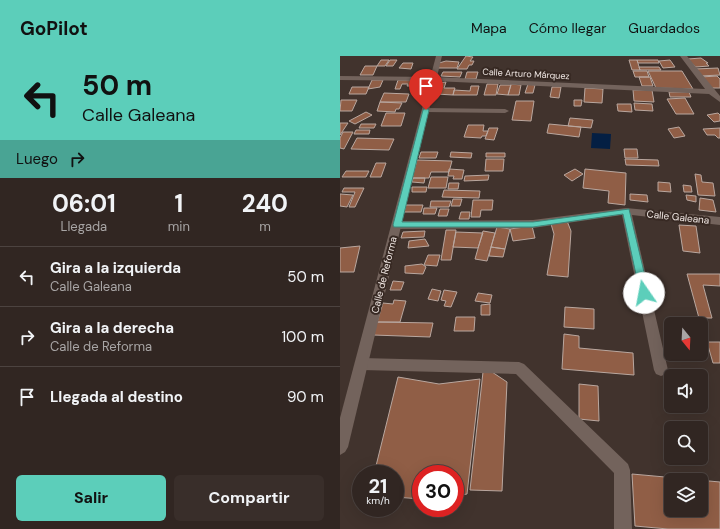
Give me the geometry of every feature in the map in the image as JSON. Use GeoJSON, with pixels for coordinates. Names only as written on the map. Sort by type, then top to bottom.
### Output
{"type":"FeatureCollection","features":[{"type":"Feature","properties":{"kind":"street","name":"Calle de Reforma"},"geometry":{"type":"LineString","coordinates":[[340,447],[439,56]]}},
{"type":"Feature","properties":{"kind":"street"},"geometry":{"type":"LineString","coordinates":[[683,56],[711,92],[720,100]]}},
{"type":"Feature","properties":{"kind":"street","name":"Calle Arturo Márquez"},"geometry":{"type":"LineString","coordinates":[[340,78],[434,79],[711,92]]}},
{"type":"Feature","properties":{"kind":"street"},"geometry":{"type":"LineString","coordinates":[[426,110],[505,110]]}},
{"type":"Feature","properties":{"kind":"street"},"geometry":{"type":"LineString","coordinates":[[626,211],[661,370]]}},
{"type":"Feature","properties":{"kind":"street","name":"Calle Galeana"},"geometry":{"type":"LineString","coordinates":[[397,225],[533,224],[626,211],[720,221]]}},
{"type":"Feature","properties":{"kind":"street"},"geometry":{"type":"LineString","coordinates":[[362,364],[519,368],[622,470],[624,529]]}},
{"type":"Feature","properties":{"kind":"water"},"geometry":{"type":"Polygon","coordinates":[[[592,133],[611,134],[610,149],[591,148],[592,133]]]}},
{"type":"Feature","properties":{"kind":"building"},"geometry":{"type":"Polygon","coordinates":[[[466,56],[473,57],[470,61],[474,61],[472,65],[469,65],[467,69],[457,69],[466,56]]]}},
{"type":"Feature","properties":{"kind":"building"},"geometry":{"type":"Polygon","coordinates":[[[701,58],[708,63],[706,63],[709,66],[696,67],[688,59],[701,58]]]}},
{"type":"Feature","properties":{"kind":"building"},"geometry":{"type":"Polygon","coordinates":[[[381,60],[389,60],[385,66],[377,66],[381,60]]]}},
{"type":"Feature","properties":{"kind":"building"},"geometry":{"type":"Polygon","coordinates":[[[390,60],[397,60],[393,66],[386,66],[390,60]]]}},
{"type":"Feature","properties":{"kind":"building"},"geometry":{"type":"Polygon","coordinates":[[[629,60],[637,60],[640,70],[632,70],[629,60]]]}},
{"type":"Feature","properties":{"kind":"building"},"geometry":{"type":"Polygon","coordinates":[[[637,60],[658,60],[659,63],[638,63],[637,60]]]}},
{"type":"Feature","properties":{"kind":"building"},"geometry":{"type":"Polygon","coordinates":[[[670,60],[675,67],[663,68],[659,61],[670,60]]]}},
{"type":"Feature","properties":{"kind":"building"},"geometry":{"type":"Polygon","coordinates":[[[446,61],[459,62],[457,68],[437,68],[439,63],[446,61]]]}},
{"type":"Feature","properties":{"kind":"building"},"geometry":{"type":"Polygon","coordinates":[[[403,63],[413,63],[411,69],[399,68],[403,63]]]}},
{"type":"Feature","properties":{"kind":"building"},"geometry":{"type":"Polygon","coordinates":[[[365,66],[377,66],[373,75],[360,75],[365,66]]]}},
{"type":"Feature","properties":{"kind":"building"},"geometry":{"type":"Polygon","coordinates":[[[639,67],[659,67],[661,70],[640,70],[639,67]]]}},
{"type":"Feature","properties":{"kind":"building"},"geometry":{"type":"Polygon","coordinates":[[[718,68],[720,75],[700,76],[695,69],[718,68]]]}},
{"type":"Feature","properties":{"kind":"building"},"geometry":{"type":"Polygon","coordinates":[[[633,71],[647,71],[649,77],[635,77],[633,71]]]}},
{"type":"Feature","properties":{"kind":"building"},"geometry":{"type":"Polygon","coordinates":[[[648,71],[682,71],[693,89],[656,88],[648,71]]]}},
{"type":"Feature","properties":{"kind":"building"},"geometry":{"type":"Polygon","coordinates":[[[443,72],[462,72],[460,77],[441,76],[443,72]]]}},
{"type":"Feature","properties":{"kind":"building"},"geometry":{"type":"Polygon","coordinates":[[[467,72],[478,72],[476,79],[465,79],[467,72]]]}},
{"type":"Feature","properties":{"kind":"building"},"geometry":{"type":"Polygon","coordinates":[[[717,76],[720,79],[720,88],[710,88],[701,77],[717,76]]]}},
{"type":"Feature","properties":{"kind":"building"},"geometry":{"type":"Polygon","coordinates":[[[639,77],[650,77],[653,86],[642,86],[639,77]]]}},
{"type":"Feature","properties":{"kind":"building"},"geometry":{"type":"Polygon","coordinates":[[[372,80],[383,80],[380,87],[368,89],[372,80]]]}},
{"type":"Feature","properties":{"kind":"building"},"geometry":{"type":"Polygon","coordinates":[[[398,80],[414,80],[413,84],[416,84],[415,86],[407,86],[408,84],[402,84],[400,89],[395,89],[398,80]]]}},
{"type":"Feature","properties":{"kind":"building"},"geometry":{"type":"Polygon","coordinates":[[[446,82],[444,88],[455,88],[453,95],[436,94],[439,83],[446,82]]]}},
{"type":"Feature","properties":{"kind":"building"},"geometry":{"type":"Polygon","coordinates":[[[487,84],[498,84],[496,95],[484,95],[487,84]]]}},
{"type":"Feature","properties":{"kind":"building"},"geometry":{"type":"Polygon","coordinates":[[[511,84],[521,85],[519,95],[508,95],[511,84]]]}},
{"type":"Feature","properties":{"kind":"building"},"geometry":{"type":"Polygon","coordinates":[[[528,84],[535,85],[533,93],[525,93],[528,84]]]}},
{"type":"Feature","properties":{"kind":"building"},"geometry":{"type":"Polygon","coordinates":[[[500,85],[511,85],[508,95],[497,94],[500,85]]]}},
{"type":"Feature","properties":{"kind":"building"},"geometry":{"type":"Polygon","coordinates":[[[471,86],[479,86],[477,95],[453,95],[454,90],[470,91],[471,86]]]}},
{"type":"Feature","properties":{"kind":"building"},"geometry":{"type":"Polygon","coordinates":[[[352,87],[369,87],[366,94],[349,94],[352,87]]]}},
{"type":"Feature","properties":{"kind":"building"},"geometry":{"type":"Polygon","coordinates":[[[552,87],[561,87],[559,98],[550,97],[552,87]]]}},
{"type":"Feature","properties":{"kind":"building"},"geometry":{"type":"Polygon","coordinates":[[[585,88],[603,89],[602,103],[584,102],[585,88]]]}},
{"type":"Feature","properties":{"kind":"building"},"geometry":{"type":"Polygon","coordinates":[[[633,90],[652,90],[654,102],[634,101],[633,90]]]}},
{"type":"Feature","properties":{"kind":"building"},"geometry":{"type":"Polygon","coordinates":[[[669,92],[689,92],[691,97],[670,97],[669,92]]]}},
{"type":"Feature","properties":{"kind":"building"},"geometry":{"type":"Polygon","coordinates":[[[384,93],[409,94],[406,102],[380,102],[384,93]]]}},
{"type":"Feature","properties":{"kind":"building"},"geometry":{"type":"Polygon","coordinates":[[[685,98],[694,114],[676,114],[667,99],[685,98]]]}},
{"type":"Feature","properties":{"kind":"building"},"geometry":{"type":"Polygon","coordinates":[[[341,100],[357,100],[352,111],[340,111],[341,100]]]}},
{"type":"Feature","properties":{"kind":"building"},"geometry":{"type":"Polygon","coordinates":[[[574,100],[582,100],[581,106],[574,106],[574,100]]]}},
{"type":"Feature","properties":{"kind":"building"},"geometry":{"type":"Polygon","coordinates":[[[516,101],[534,101],[531,121],[512,120],[516,101]]]}},
{"type":"Feature","properties":{"kind":"building"},"geometry":{"type":"Polygon","coordinates":[[[380,102],[402,103],[399,109],[396,109],[395,112],[377,111],[380,102]]]}},
{"type":"Feature","properties":{"kind":"building"},"geometry":{"type":"Polygon","coordinates":[[[634,103],[652,104],[653,111],[635,110],[634,103]]]}},
{"type":"Feature","properties":{"kind":"building"},"geometry":{"type":"Polygon","coordinates":[[[617,104],[631,104],[632,112],[618,111],[617,104]]]}},
{"type":"Feature","properties":{"kind":"building"},"geometry":{"type":"Polygon","coordinates":[[[366,112],[372,115],[355,124],[349,121],[366,112]]]}},
{"type":"Feature","properties":{"kind":"building"},"geometry":{"type":"Polygon","coordinates":[[[386,113],[405,113],[401,126],[381,126],[386,113]]]}},
{"type":"Feature","properties":{"kind":"building"},"geometry":{"type":"Polygon","coordinates":[[[718,113],[720,115],[720,121],[714,122],[707,115],[718,113]]]}},
{"type":"Feature","properties":{"kind":"building"},"geometry":{"type":"Polygon","coordinates":[[[570,118],[593,120],[591,128],[568,126],[570,118]]]}},
{"type":"Feature","properties":{"kind":"building"},"geometry":{"type":"Polygon","coordinates":[[[340,123],[348,123],[340,135],[340,123]]]}},
{"type":"Feature","properties":{"kind":"building"},"geometry":{"type":"Polygon","coordinates":[[[361,124],[376,124],[374,128],[359,128],[361,124]]]}},
{"type":"Feature","properties":{"kind":"building"},"geometry":{"type":"Polygon","coordinates":[[[549,124],[581,127],[579,137],[547,133],[549,124]]]}},
{"type":"Feature","properties":{"kind":"building"},"geometry":{"type":"Polygon","coordinates":[[[468,125],[484,125],[483,131],[488,131],[486,136],[482,136],[481,138],[464,137],[468,125]]]}},
{"type":"Feature","properties":{"kind":"building"},"geometry":{"type":"Polygon","coordinates":[[[679,127],[685,136],[674,138],[668,129],[679,127]]]}},
{"type":"Feature","properties":{"kind":"building"},"geometry":{"type":"Polygon","coordinates":[[[489,128],[498,128],[494,140],[485,139],[489,128]]]}},
{"type":"Feature","properties":{"kind":"building"},"geometry":{"type":"Polygon","coordinates":[[[720,128],[720,138],[715,135],[707,135],[703,129],[720,128]]]}},
{"type":"Feature","properties":{"kind":"building"},"geometry":{"type":"Polygon","coordinates":[[[356,130],[370,130],[369,134],[354,134],[356,130]]]}},
{"type":"Feature","properties":{"kind":"building"},"geometry":{"type":"Polygon","coordinates":[[[343,132],[353,132],[344,149],[340,148],[340,138],[343,132]]]}},
{"type":"Feature","properties":{"kind":"building"},"geometry":{"type":"Polygon","coordinates":[[[357,138],[394,139],[389,150],[351,149],[357,138]]]}},
{"type":"Feature","properties":{"kind":"building"},"geometry":{"type":"Polygon","coordinates":[[[624,149],[637,149],[638,158],[625,158],[624,149]]]}},
{"type":"Feature","properties":{"kind":"building"},"geometry":{"type":"Polygon","coordinates":[[[421,152],[438,152],[436,158],[419,158],[421,152]]]}},
{"type":"Feature","properties":{"kind":"building"},"geometry":{"type":"Polygon","coordinates":[[[451,152],[472,153],[471,158],[450,157],[451,152]]]}},
{"type":"Feature","properties":{"kind":"building"},"geometry":{"type":"Polygon","coordinates":[[[486,153],[505,153],[505,157],[486,157],[486,153]]]}},
{"type":"Feature","properties":{"kind":"building"},"geometry":{"type":"Polygon","coordinates":[[[486,159],[504,159],[503,171],[485,171],[486,159]]]}},
{"type":"Feature","properties":{"kind":"building"},"geometry":{"type":"Polygon","coordinates":[[[625,159],[658,160],[659,166],[626,165],[625,159]]]}},
{"type":"Feature","properties":{"kind":"building"},"geometry":{"type":"Polygon","coordinates":[[[417,160],[452,161],[449,172],[431,172],[429,178],[412,178],[417,160]]]}},
{"type":"Feature","properties":{"kind":"building"},"geometry":{"type":"Polygon","coordinates":[[[376,163],[386,163],[381,177],[370,177],[376,163]]]}},
{"type":"Feature","properties":{"kind":"building"},"geometry":{"type":"Polygon","coordinates":[[[449,169],[464,170],[462,179],[453,179],[454,176],[448,176],[449,169]]]}},
{"type":"Feature","properties":{"kind":"building"},"geometry":{"type":"Polygon","coordinates":[[[575,169],[583,174],[572,181],[564,175],[575,169]]]}},
{"type":"Feature","properties":{"kind":"building"},"geometry":{"type":"Polygon","coordinates":[[[585,169],[626,173],[625,205],[608,203],[609,191],[583,188],[585,169]]]}},
{"type":"Feature","properties":{"kind":"building"},"geometry":{"type":"Polygon","coordinates":[[[346,171],[369,171],[366,177],[342,177],[346,171]]]}},
{"type":"Feature","properties":{"kind":"building"},"geometry":{"type":"Polygon","coordinates":[[[695,174],[701,175],[702,182],[713,183],[715,196],[698,195],[695,174]]]}},
{"type":"Feature","properties":{"kind":"building"},"geometry":{"type":"Polygon","coordinates":[[[489,175],[488,180],[464,181],[465,176],[489,175]]]}},
{"type":"Feature","properties":{"kind":"building"},"geometry":{"type":"Polygon","coordinates":[[[431,177],[448,177],[446,188],[428,188],[431,177]]]}},
{"type":"Feature","properties":{"kind":"building"},"geometry":{"type":"Polygon","coordinates":[[[413,178],[425,178],[424,183],[412,182],[413,178]]]}},
{"type":"Feature","properties":{"kind":"building"},"geometry":{"type":"Polygon","coordinates":[[[658,182],[670,183],[671,192],[658,191],[658,182]]]}},
{"type":"Feature","properties":{"kind":"building"},"geometry":{"type":"Polygon","coordinates":[[[449,183],[459,183],[458,189],[448,189],[449,183]]]}},
{"type":"Feature","properties":{"kind":"building"},"geometry":{"type":"Polygon","coordinates":[[[683,185],[691,186],[692,192],[684,192],[683,185]]]}},
{"type":"Feature","properties":{"kind":"building"},"geometry":{"type":"Polygon","coordinates":[[[412,187],[427,187],[426,192],[412,192],[412,187]]]}},
{"type":"Feature","properties":{"kind":"building"},"geometry":{"type":"Polygon","coordinates":[[[344,188],[364,188],[355,207],[349,207],[355,192],[342,192],[344,188]]]}},
{"type":"Feature","properties":{"kind":"building"},"geometry":{"type":"Polygon","coordinates":[[[444,190],[480,191],[479,198],[442,197],[444,190]]]}},
{"type":"Feature","properties":{"kind":"building"},"geometry":{"type":"Polygon","coordinates":[[[340,194],[353,195],[347,207],[340,206],[340,194]]]}},
{"type":"Feature","properties":{"kind":"building"},"geometry":{"type":"Polygon","coordinates":[[[630,194],[647,195],[648,202],[630,200],[630,194]]]}},
{"type":"Feature","properties":{"kind":"building"},"geometry":{"type":"Polygon","coordinates":[[[686,195],[696,196],[696,202],[687,200],[686,195]]]}},
{"type":"Feature","properties":{"kind":"building"},"geometry":{"type":"Polygon","coordinates":[[[700,198],[713,200],[716,212],[699,210],[700,198]]]}},
{"type":"Feature","properties":{"kind":"building"},"geometry":{"type":"Polygon","coordinates":[[[453,199],[462,199],[460,206],[451,206],[453,199]]]}},
{"type":"Feature","properties":{"kind":"building"},"geometry":{"type":"Polygon","coordinates":[[[473,200],[493,200],[492,210],[481,210],[480,217],[471,217],[473,200]]]}},
{"type":"Feature","properties":{"kind":"building"},"geometry":{"type":"Polygon","coordinates":[[[431,201],[451,201],[449,207],[430,207],[431,201]]]}},
{"type":"Feature","properties":{"kind":"building"},"geometry":{"type":"Polygon","coordinates":[[[406,205],[423,205],[421,212],[404,212],[406,205]]]}},
{"type":"Feature","properties":{"kind":"building"},"geometry":{"type":"Polygon","coordinates":[[[424,208],[437,208],[435,214],[423,214],[424,208]]]}},
{"type":"Feature","properties":{"kind":"building"},"geometry":{"type":"Polygon","coordinates":[[[440,209],[449,209],[447,216],[438,216],[440,209]]]}},
{"type":"Feature","properties":{"kind":"building"},"geometry":{"type":"Polygon","coordinates":[[[461,212],[470,212],[469,219],[459,219],[461,212]]]}},
{"type":"Feature","properties":{"kind":"building"},"geometry":{"type":"Polygon","coordinates":[[[567,221],[571,231],[568,277],[547,275],[554,234],[551,224],[567,221]]]}},
{"type":"Feature","properties":{"kind":"building"},"geometry":{"type":"Polygon","coordinates":[[[679,225],[696,226],[700,253],[683,251],[679,225]]]}},
{"type":"Feature","properties":{"kind":"building"},"geometry":{"type":"Polygon","coordinates":[[[532,226],[535,238],[513,241],[510,229],[532,226]]]}},
{"type":"Feature","properties":{"kind":"building"},"geometry":{"type":"Polygon","coordinates":[[[497,227],[510,229],[505,249],[491,247],[497,227]]]}},
{"type":"Feature","properties":{"kind":"building"},"geometry":{"type":"Polygon","coordinates":[[[446,230],[456,230],[451,260],[441,260],[446,230]]]}},
{"type":"Feature","properties":{"kind":"building"},"geometry":{"type":"Polygon","coordinates":[[[425,231],[424,237],[401,238],[403,232],[425,231]]]}},
{"type":"Feature","properties":{"kind":"building"},"geometry":{"type":"Polygon","coordinates":[[[483,231],[495,233],[487,261],[475,259],[483,231]]]}},
{"type":"Feature","properties":{"kind":"building"},"geometry":{"type":"Polygon","coordinates":[[[456,232],[483,233],[478,248],[453,247],[456,232]]]}},
{"type":"Feature","properties":{"kind":"building"},"geometry":{"type":"Polygon","coordinates":[[[425,239],[429,246],[408,248],[409,241],[425,239]]]}},
{"type":"Feature","properties":{"kind":"building"},"geometry":{"type":"Polygon","coordinates":[[[360,246],[354,272],[340,272],[340,248],[360,246]]]}},
{"type":"Feature","properties":{"kind":"building"},"geometry":{"type":"Polygon","coordinates":[[[491,247],[505,249],[503,257],[489,256],[491,247]]]}},
{"type":"Feature","properties":{"kind":"building"},"geometry":{"type":"Polygon","coordinates":[[[428,255],[440,255],[437,266],[424,265],[428,255]]]}},
{"type":"Feature","properties":{"kind":"building"},"geometry":{"type":"Polygon","coordinates":[[[422,264],[426,267],[423,274],[405,273],[405,266],[422,264]]]}},
{"type":"Feature","properties":{"kind":"building"},"geometry":{"type":"Polygon","coordinates":[[[687,274],[720,274],[720,286],[703,285],[712,318],[699,317],[687,274]]]}},
{"type":"Feature","properties":{"kind":"building"},"geometry":{"type":"Polygon","coordinates":[[[393,281],[404,282],[401,290],[390,290],[393,281]]]}},
{"type":"Feature","properties":{"kind":"building"},"geometry":{"type":"Polygon","coordinates":[[[432,289],[441,291],[438,301],[428,299],[432,289]]]}},
{"type":"Feature","properties":{"kind":"building"},"geometry":{"type":"Polygon","coordinates":[[[444,290],[457,292],[451,307],[444,306],[446,301],[441,300],[444,290]]]}},
{"type":"Feature","properties":{"kind":"building"},"geometry":{"type":"Polygon","coordinates":[[[478,293],[492,295],[490,303],[475,301],[478,293]]]}},
{"type":"Feature","properties":{"kind":"building"},"geometry":{"type":"Polygon","coordinates":[[[394,300],[406,301],[400,322],[377,322],[383,303],[393,304],[394,300]]]}},
{"type":"Feature","properties":{"kind":"building"},"geometry":{"type":"Polygon","coordinates":[[[490,304],[490,315],[481,315],[481,305],[490,304]]]}},
{"type":"Feature","properties":{"kind":"building"},"geometry":{"type":"Polygon","coordinates":[[[565,307],[594,309],[594,329],[564,327],[565,307]]]}},
{"type":"Feature","properties":{"kind":"building"},"geometry":{"type":"Polygon","coordinates":[[[456,317],[475,317],[474,331],[454,331],[456,317]]]}},
{"type":"Feature","properties":{"kind":"building"},"geometry":{"type":"Polygon","coordinates":[[[377,322],[433,323],[430,337],[373,335],[377,322]]]}},
{"type":"Feature","properties":{"kind":"building"},"geometry":{"type":"Polygon","coordinates":[[[564,334],[579,336],[579,348],[633,353],[634,375],[562,369],[564,334]]]}},
{"type":"Feature","properties":{"kind":"building"},"geometry":{"type":"Polygon","coordinates":[[[708,342],[720,342],[720,363],[713,363],[708,342]]]}},
{"type":"Feature","properties":{"kind":"building"},"geometry":{"type":"Polygon","coordinates":[[[483,372],[492,372],[507,382],[502,491],[470,490],[483,372]]]}},
{"type":"Feature","properties":{"kind":"building"},"geometry":{"type":"Polygon","coordinates":[[[398,377],[439,384],[480,379],[467,494],[464,494],[464,465],[412,465],[412,498],[404,498],[404,465],[376,465],[398,377]]]}},
{"type":"Feature","properties":{"kind":"building"},"geometry":{"type":"Polygon","coordinates":[[[579,384],[598,386],[599,421],[579,419],[579,384]]]}},
{"type":"Feature","properties":{"kind":"building"},"geometry":{"type":"Polygon","coordinates":[[[632,474],[664,477],[664,517],[708,517],[708,481],[720,482],[720,529],[668,529],[635,526],[632,474]]]}},
{"type":"Feature","properties":{"kind":"route"},"geometry":{"type":"LineString","coordinates":[[426,110],[397,225],[533,224],[626,211],[644,293]]}}]}
